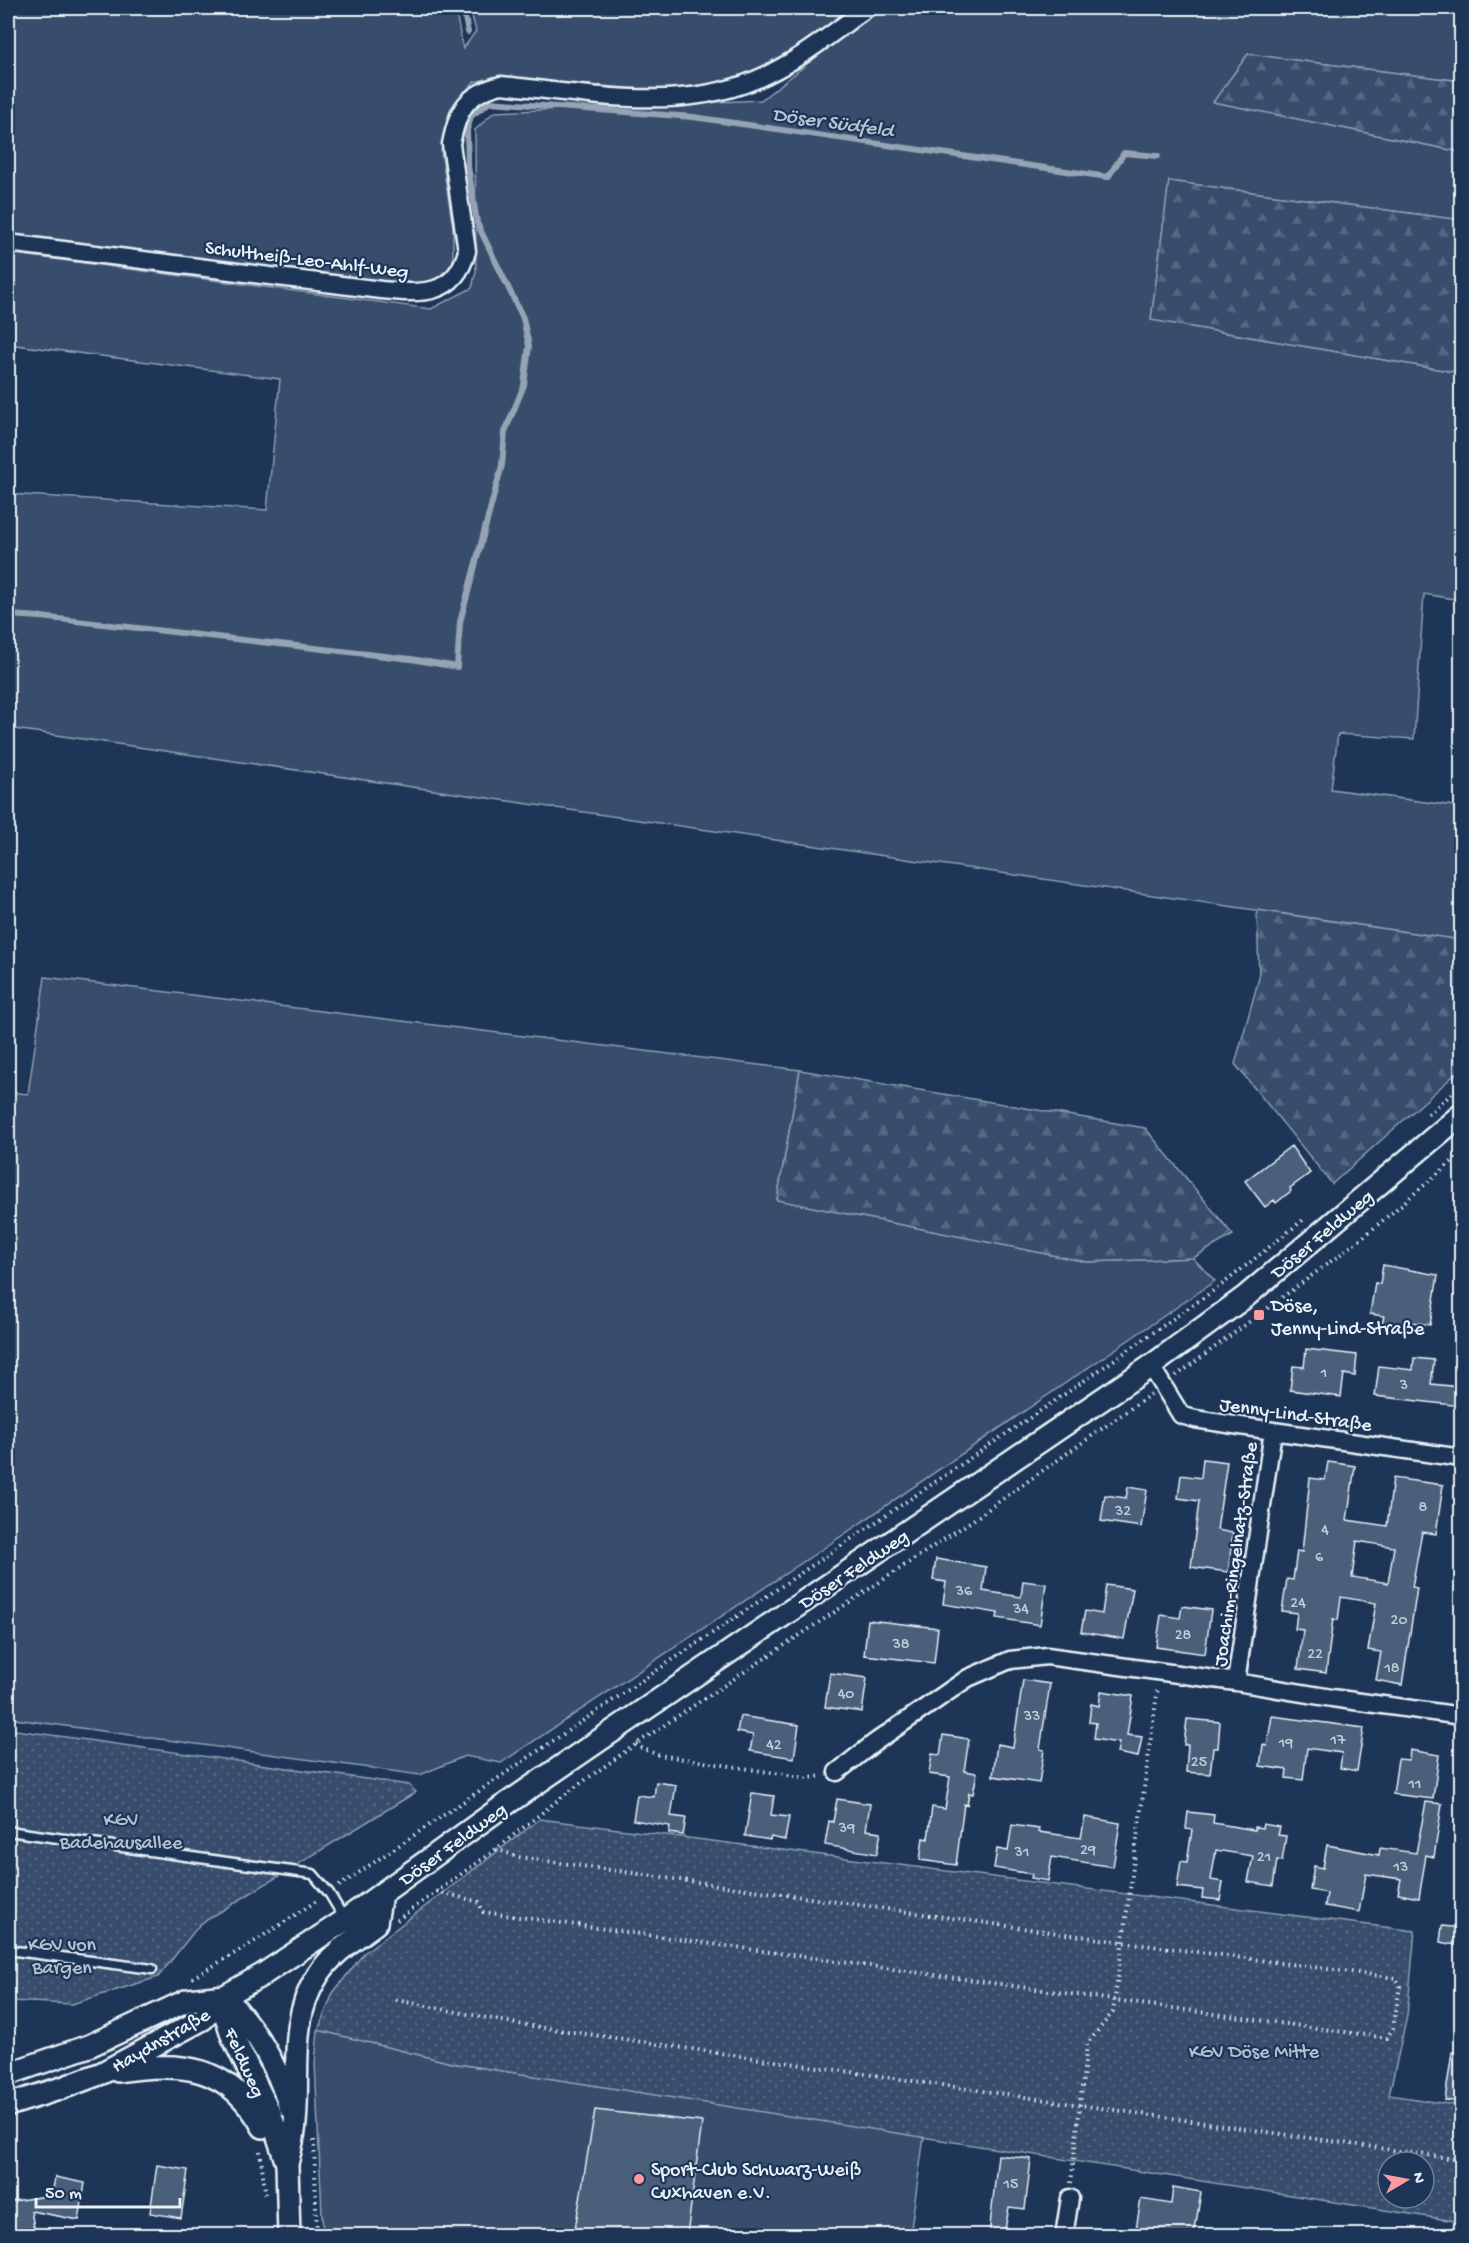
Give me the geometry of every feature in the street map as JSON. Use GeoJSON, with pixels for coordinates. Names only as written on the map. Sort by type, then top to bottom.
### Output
{"type":"FeatureCollection","features":[{"type":"Feature","properties":{"kind":"street","name":"Schultheiß-Leo-Ahlf-Weg"},"geometry":{"type":"LineString","coordinates":[[8,243],[381,290],[414,293],[438,289],[453,279],[464,264],[467,251],[451,144],[454,128],[467,100],[484,89],[501,85],[609,96],[702,95],[754,81],[789,63],[867,8]]}},
{"type":"Feature","properties":{"kind":"street","name":"Döser Feldweg"},"geometry":{"type":"LineString","coordinates":[[225,1996],[262,1975],[345,1920],[610,1733],[1150,1366],[1245,1297],[1461,1114]]}},
{"type":"Feature","properties":{"kind":"street","name":"Jenny-Lind-Straße"},"geometry":{"type":"LineString","coordinates":[[1150,1366],[1180,1415],[1461,1458]]}},
{"type":"Feature","properties":{"kind":"street","name":"Joachim-Ringelnatz-Straße"},"geometry":{"type":"LineString","coordinates":[[1236,1682],[1274,1431]]}},
{"type":"Feature","properties":{"kind":"street","name":"Joachim-Ringelnatz-Straße"},"geometry":{"type":"LineString","coordinates":[[837,1772],[959,1683],[1010,1660],[1047,1656],[1461,1716]]}},
{"type":"Feature","properties":{"kind":"street"},"geometry":{"type":"LineString","coordinates":[[287,2164],[295,2125],[296,2044],[304,2001],[318,1975],[329,1962],[376,1923],[381,1894]]}},
{"type":"Feature","properties":{"kind":"street","name":"Feldweg"},"geometry":{"type":"LineString","coordinates":[[225,1996],[266,2049],[282,2081],[295,2125]]}},
{"type":"Feature","properties":{"kind":"street","name":"Feldweg"},"geometry":{"type":"LineString","coordinates":[[225,1996],[226,2016],[232,2035],[271,2116],[287,2164],[289,2235]]}},
{"type":"Feature","properties":{"kind":"street","name":"Haydnstraße"},"geometry":{"type":"LineString","coordinates":[[8,2105],[102,2073],[193,2026],[212,2012],[225,1996]]}},
{"type":"Feature","properties":{"kind":"street","name":"Haydnstraße"},"geometry":{"type":"LineString","coordinates":[[8,2074],[89,2046],[188,2000],[225,1996]]}},
{"type":"Feature","properties":{"kind":"street"},"geometry":{"type":"LineString","coordinates":[[102,2073],[151,2067],[177,2067],[205,2073],[227,2082],[247,2101],[287,2164]]}},
{"type":"Feature","properties":{"kind":"street"},"geometry":{"type":"LineString","coordinates":[[1064,2235],[1070,2198]]}},
{"type":"Feature","properties":{"kind":"lane"},"geometry":{"type":"LineString","coordinates":[[8,1831],[313,1874],[329,1893],[345,1920]]}},
{"type":"Feature","properties":{"kind":"lane"},"geometry":{"type":"LineString","coordinates":[[8,1950],[152,1969]]}},
{"type":"Feature","properties":{"kind":"path"},"geometry":{"type":"LineString","coordinates":[[1427,1115],[1461,1085]]}},
{"type":"Feature","properties":{"kind":"path"},"geometry":{"type":"LineString","coordinates":[[496,1849],[530,1859],[1396,1978],[1400,1986],[1393,2028],[1387,2038],[483,1912],[479,1902],[437,1891],[636,1744],[973,1520],[1204,1358],[1361,1239],[1461,1153]]}},
{"type":"Feature","properties":{"kind":"path"},"geometry":{"type":"LineString","coordinates":[[191,1979],[249,1945],[384,1858],[1065,1394],[1223,1284],[1305,1218]]}},
{"type":"Feature","properties":{"kind":"path"},"geometry":{"type":"LineString","coordinates":[[1070,2198],[1086,2044],[1113,2012],[1160,1672]]}},
{"type":"Feature","properties":{"kind":"path"},"geometry":{"type":"LineString","coordinates":[[636,1744],[659,1755],[807,1778],[837,1772]]}},
{"type":"Feature","properties":{"kind":"path"},"geometry":{"type":"LineString","coordinates":[[396,2000],[518,2024],[1461,2160]]}},
{"type":"Feature","properties":{"kind":"path"},"geometry":{"type":"LineString","coordinates":[[258,2146],[263,2166],[266,2201]]}},
{"type":"Feature","properties":{"kind":"green space"},"geometry":{"type":"Polygon","coordinates":[[[8,8],[455,8],[463,49],[476,31],[470,8],[854,8],[821,32],[771,62],[753,71],[702,88],[651,90],[499,76],[474,82],[450,109],[441,151],[453,228],[453,265],[429,284],[402,286],[8,236],[8,8]]]}},
{"type":"Feature","properties":{"kind":"green space"},"geometry":{"type":"Polygon","coordinates":[[[879,8],[1461,8],[1461,81],[1248,54],[1214,102],[1461,152],[1461,220],[1169,181],[1151,320],[1461,373],[1461,600],[1424,594],[1414,739],[1338,734],[1331,789],[1461,807],[1461,940],[8,728],[8,494],[267,510],[280,379],[8,344],[8,253],[431,309],[472,288],[476,271],[475,130],[494,112],[761,100],[879,8]]]}},
{"type":"Feature","properties":{"kind":"green space"},"geometry":{"type":"Polygon","coordinates":[[[1248,54],[1461,81],[1461,152],[1213,102],[1248,54]]]}},
{"type":"Feature","properties":{"kind":"green space"},"geometry":{"type":"Polygon","coordinates":[[[1169,181],[1461,220],[1461,373],[1151,320],[1169,181]]]}},
{"type":"Feature","properties":{"kind":"green space"},"geometry":{"type":"Polygon","coordinates":[[[1257,910],[1461,940],[1461,1069],[1332,1184],[1235,1064],[1259,978],[1257,910]]]}},
{"type":"Feature","properties":{"kind":"green space"},"geometry":{"type":"Polygon","coordinates":[[[45,977],[800,1070],[777,1200],[1087,1262],[1193,1258],[1215,1281],[824,1548],[501,1763],[465,1756],[420,1775],[8,1718],[8,1092],[28,1094],[45,977]]]}},
{"type":"Feature","properties":{"kind":"green space"},"geometry":{"type":"Polygon","coordinates":[[[800,1070],[1145,1128],[1233,1235],[1193,1258],[1087,1262],[777,1200],[800,1070]]]}},
{"type":"Feature","properties":{"kind":"green space","name":"KGV Badehausallee"},"geometry":{"type":"Polygon","coordinates":[[[8,1729],[409,1785],[416,1792],[200,1924],[158,1977],[72,2004],[8,2001],[8,1729]]]}},
{"type":"Feature","properties":{"kind":"green space","name":"KGV Döse Mitte"},"geometry":{"type":"Polygon","coordinates":[[[540,1819],[1415,1931],[1407,2016],[1389,2095],[1461,2106],[1461,2222],[1385,2210],[1436,2210],[1436,2150],[1376,2150],[1376,2209],[452,2063],[318,2030],[333,1993],[364,1953],[540,1819]]]}},
{"type":"Feature","properties":{"kind":"green space"},"geometry":{"type":"Polygon","coordinates":[[[318,2030],[452,2063],[924,2137],[910,2235],[323,2235],[315,2063],[318,2030]]]}},
{"type":"Feature","properties":{"kind":"building"},"geometry":{"type":"Polygon","coordinates":[[[1291,1146],[1310,1173],[1290,1188],[1291,1191],[1276,1203],[1274,1200],[1265,1207],[1245,1181],[1291,1146]]]}},
{"type":"Feature","properties":{"kind":"building"},"geometry":{"type":"Polygon","coordinates":[[[1383,1265],[1438,1275],[1430,1325],[1411,1322],[1410,1329],[1382,1324],[1384,1316],[1370,1314],[1375,1283],[1380,1284],[1383,1265]]]}},
{"type":"Feature","properties":{"kind":"building"},"geometry":{"type":"Polygon","coordinates":[[[1306,1349],[1357,1355],[1355,1376],[1344,1374],[1341,1397],[1290,1390],[1293,1366],[1304,1367],[1306,1349]]]}},
{"type":"Feature","properties":{"kind":"building"},"geometry":{"type":"Polygon","coordinates":[[[1414,1358],[1434,1360],[1431,1384],[1461,1387],[1461,1406],[1375,1396],[1379,1366],[1413,1370],[1414,1358]]]}},
{"type":"Feature","properties":{"kind":"building"},"geometry":{"type":"Polygon","coordinates":[[[1203,1459],[1227,1462],[1217,1530],[1233,1533],[1228,1572],[1191,1567],[1199,1501],[1178,1498],[1181,1475],[1201,1478],[1203,1459]]]}},
{"type":"Feature","properties":{"kind":"building"},"geometry":{"type":"Polygon","coordinates":[[[1328,1462],[1355,1466],[1347,1520],[1387,1526],[1393,1478],[1443,1485],[1436,1534],[1422,1532],[1412,1587],[1417,1588],[1402,1685],[1376,1680],[1381,1652],[1368,1650],[1376,1603],[1341,1597],[1338,1620],[1333,1619],[1326,1673],[1298,1669],[1303,1630],[1295,1629],[1297,1613],[1282,1611],[1287,1579],[1293,1580],[1297,1551],[1302,1552],[1310,1478],[1325,1480],[1328,1462]],[[1357,1541],[1352,1577],[1388,1583],[1394,1547],[1357,1541]]]}},
{"type":"Feature","properties":{"kind":"building"},"geometry":{"type":"Polygon","coordinates":[[[1128,1487],[1147,1490],[1141,1527],[1101,1521],[1105,1495],[1126,1498],[1128,1487]]]}},
{"type":"Feature","properties":{"kind":"building"},"geometry":{"type":"Polygon","coordinates":[[[936,1559],[986,1567],[983,1591],[1021,1597],[1023,1581],[1046,1584],[1040,1625],[997,1618],[998,1613],[943,1604],[946,1582],[933,1580],[936,1559]]]}},
{"type":"Feature","properties":{"kind":"building"},"geometry":{"type":"Polygon","coordinates":[[[1106,1585],[1133,1589],[1124,1639],[1081,1632],[1085,1611],[1102,1614],[1106,1585]]]}},
{"type":"Feature","properties":{"kind":"building"},"geometry":{"type":"Polygon","coordinates":[[[1182,1606],[1211,1610],[1205,1654],[1156,1647],[1161,1615],[1180,1618],[1182,1606]]]}},
{"type":"Feature","properties":{"kind":"building"},"geometry":{"type":"Polygon","coordinates":[[[868,1620],[938,1628],[934,1663],[864,1655],[868,1620]]]}},
{"type":"Feature","properties":{"kind":"building"},"geometry":{"type":"Polygon","coordinates":[[[830,1673],[867,1678],[862,1712],[825,1707],[830,1673]]]}},
{"type":"Feature","properties":{"kind":"building"},"geometry":{"type":"Polygon","coordinates":[[[1023,1680],[1050,1684],[1040,1749],[1044,1750],[1039,1783],[993,1776],[997,1744],[1013,1747],[1023,1680]]]}},
{"type":"Feature","properties":{"kind":"building"},"geometry":{"type":"Polygon","coordinates":[[[1101,1691],[1133,1696],[1127,1735],[1142,1737],[1138,1757],[1117,1753],[1119,1743],[1094,1739],[1096,1723],[1089,1722],[1091,1704],[1099,1706],[1101,1691]]]}},
{"type":"Feature","properties":{"kind":"building"},"geometry":{"type":"Polygon","coordinates":[[[740,1716],[799,1725],[794,1758],[750,1751],[753,1735],[737,1732],[740,1716]]]}},
{"type":"Feature","properties":{"kind":"building"},"geometry":{"type":"Polygon","coordinates":[[[1272,1716],[1364,1728],[1357,1771],[1340,1768],[1342,1753],[1307,1748],[1303,1780],[1286,1778],[1287,1770],[1260,1766],[1263,1745],[1267,1746],[1272,1716]]]}},
{"type":"Feature","properties":{"kind":"building"},"geometry":{"type":"Polygon","coordinates":[[[1187,1719],[1220,1722],[1218,1748],[1213,1748],[1210,1774],[1186,1772],[1188,1745],[1184,1745],[1187,1719]]]}},
{"type":"Feature","properties":{"kind":"building"},"geometry":{"type":"Polygon","coordinates":[[[943,1735],[969,1739],[964,1771],[977,1773],[973,1794],[969,1793],[967,1805],[964,1804],[956,1865],[920,1860],[923,1838],[928,1839],[932,1807],[945,1809],[950,1777],[929,1774],[932,1754],[940,1755],[943,1735]]]}},
{"type":"Feature","properties":{"kind":"building"},"geometry":{"type":"Polygon","coordinates":[[[1410,1750],[1439,1755],[1433,1799],[1393,1794],[1398,1759],[1409,1760],[1410,1750]]]}},
{"type":"Feature","properties":{"kind":"building"},"geometry":{"type":"Polygon","coordinates":[[[656,1782],[676,1785],[671,1816],[686,1818],[683,1835],[669,1833],[670,1826],[633,1820],[637,1795],[654,1797],[656,1782]]]}},
{"type":"Feature","properties":{"kind":"building"},"geometry":{"type":"Polygon","coordinates":[[[752,1793],[774,1796],[771,1815],[789,1817],[785,1840],[745,1836],[752,1793]]]}},
{"type":"Feature","properties":{"kind":"building"},"geometry":{"type":"Polygon","coordinates":[[[837,1799],[870,1804],[866,1830],[881,1832],[877,1854],[825,1845],[829,1821],[833,1822],[837,1799]]]}},
{"type":"Feature","properties":{"kind":"building"},"geometry":{"type":"Polygon","coordinates":[[[1426,1802],[1442,1804],[1434,1857],[1426,1855],[1419,1898],[1398,1894],[1401,1879],[1366,1874],[1359,1912],[1325,1906],[1327,1893],[1310,1890],[1314,1866],[1323,1868],[1327,1845],[1379,1855],[1380,1848],[1416,1853],[1426,1802]]]}},
{"type":"Feature","properties":{"kind":"building"},"geometry":{"type":"Polygon","coordinates":[[[1188,1812],[1214,1815],[1213,1823],[1255,1830],[1255,1827],[1262,1828],[1263,1824],[1280,1827],[1278,1835],[1286,1836],[1282,1861],[1277,1860],[1273,1886],[1248,1882],[1253,1856],[1216,1850],[1211,1880],[1223,1882],[1220,1900],[1202,1898],[1203,1890],[1177,1887],[1181,1861],[1187,1862],[1192,1830],[1186,1829],[1188,1812]]]}},
{"type":"Feature","properties":{"kind":"building"},"geometry":{"type":"Polygon","coordinates":[[[1085,1817],[1120,1823],[1113,1867],[1052,1857],[1048,1881],[1031,1878],[1032,1874],[994,1868],[997,1849],[1008,1851],[1012,1825],[1039,1829],[1039,1832],[1081,1838],[1085,1817]]]}},
{"type":"Feature","properties":{"kind":"building"},"geometry":{"type":"Polygon","coordinates":[[[1442,1926],[1461,1928],[1461,1946],[1440,1942],[1442,1926]]]}},
{"type":"Feature","properties":{"kind":"building"},"geometry":{"type":"Polygon","coordinates":[[[1452,2052],[1461,2053],[1461,2102],[1445,2100],[1452,2052]]]}},
{"type":"Feature","properties":{"kind":"building","name":"Sport-Club Schwarz-Weiß Cuxhaven e.V."},"geometry":{"type":"Polygon","coordinates":[[[595,2110],[702,2122],[687,2235],[574,2235],[595,2110]]]}},
{"type":"Feature","properties":{"kind":"building"},"geometry":{"type":"Polygon","coordinates":[[[998,2155],[1031,2159],[1025,2209],[1009,2207],[1004,2235],[989,2235],[998,2155]]]}},
{"type":"Feature","properties":{"kind":"building"},"geometry":{"type":"Polygon","coordinates":[[[157,2165],[188,2170],[181,2218],[150,2213],[157,2165]]]}},
{"type":"Feature","properties":{"kind":"building"},"geometry":{"type":"Polygon","coordinates":[[[55,2177],[85,2183],[79,2220],[31,2211],[34,2227],[8,2231],[8,2202],[52,2195],[55,2177]]]}},
{"type":"Feature","properties":{"kind":"building"},"geometry":{"type":"Polygon","coordinates":[[[1173,2187],[1201,2192],[1194,2235],[1173,2235],[1136,2229],[1141,2199],[1171,2204],[1173,2187]]]}},
{"type":"Feature","properties":{"kind":"waterway","name":"Döser Südfeld"},"geometry":{"type":"LineString","coordinates":[[463,8],[468,32]]}},
{"type":"Feature","properties":{"kind":"waterway"},"geometry":{"type":"LineString","coordinates":[[8,615],[411,659],[457,667],[460,622],[502,465],[505,432],[524,385],[529,346],[523,318],[477,223],[468,166],[467,130],[471,116],[490,102],[693,117],[1108,177],[1124,153],[1158,156]]}},
{"type":"Feature","properties":{"kind":"place","name":"Döse, Jenny-Lind-Straße"},"geometry":{"type":"Point","coordinates":[1259,1315]}},
{"type":"Feature","properties":{"kind":"place","name":"Sport-Club Schwarz-Weiß Cuxhaven e.V."},"geometry":{"type":"Point","coordinates":[639,2179]}},
{"type":"Feature","properties":{"kind":"park label","name":"KGV von Bargen"},"geometry":{"type":"Point","coordinates":[62,1954]}}]}
